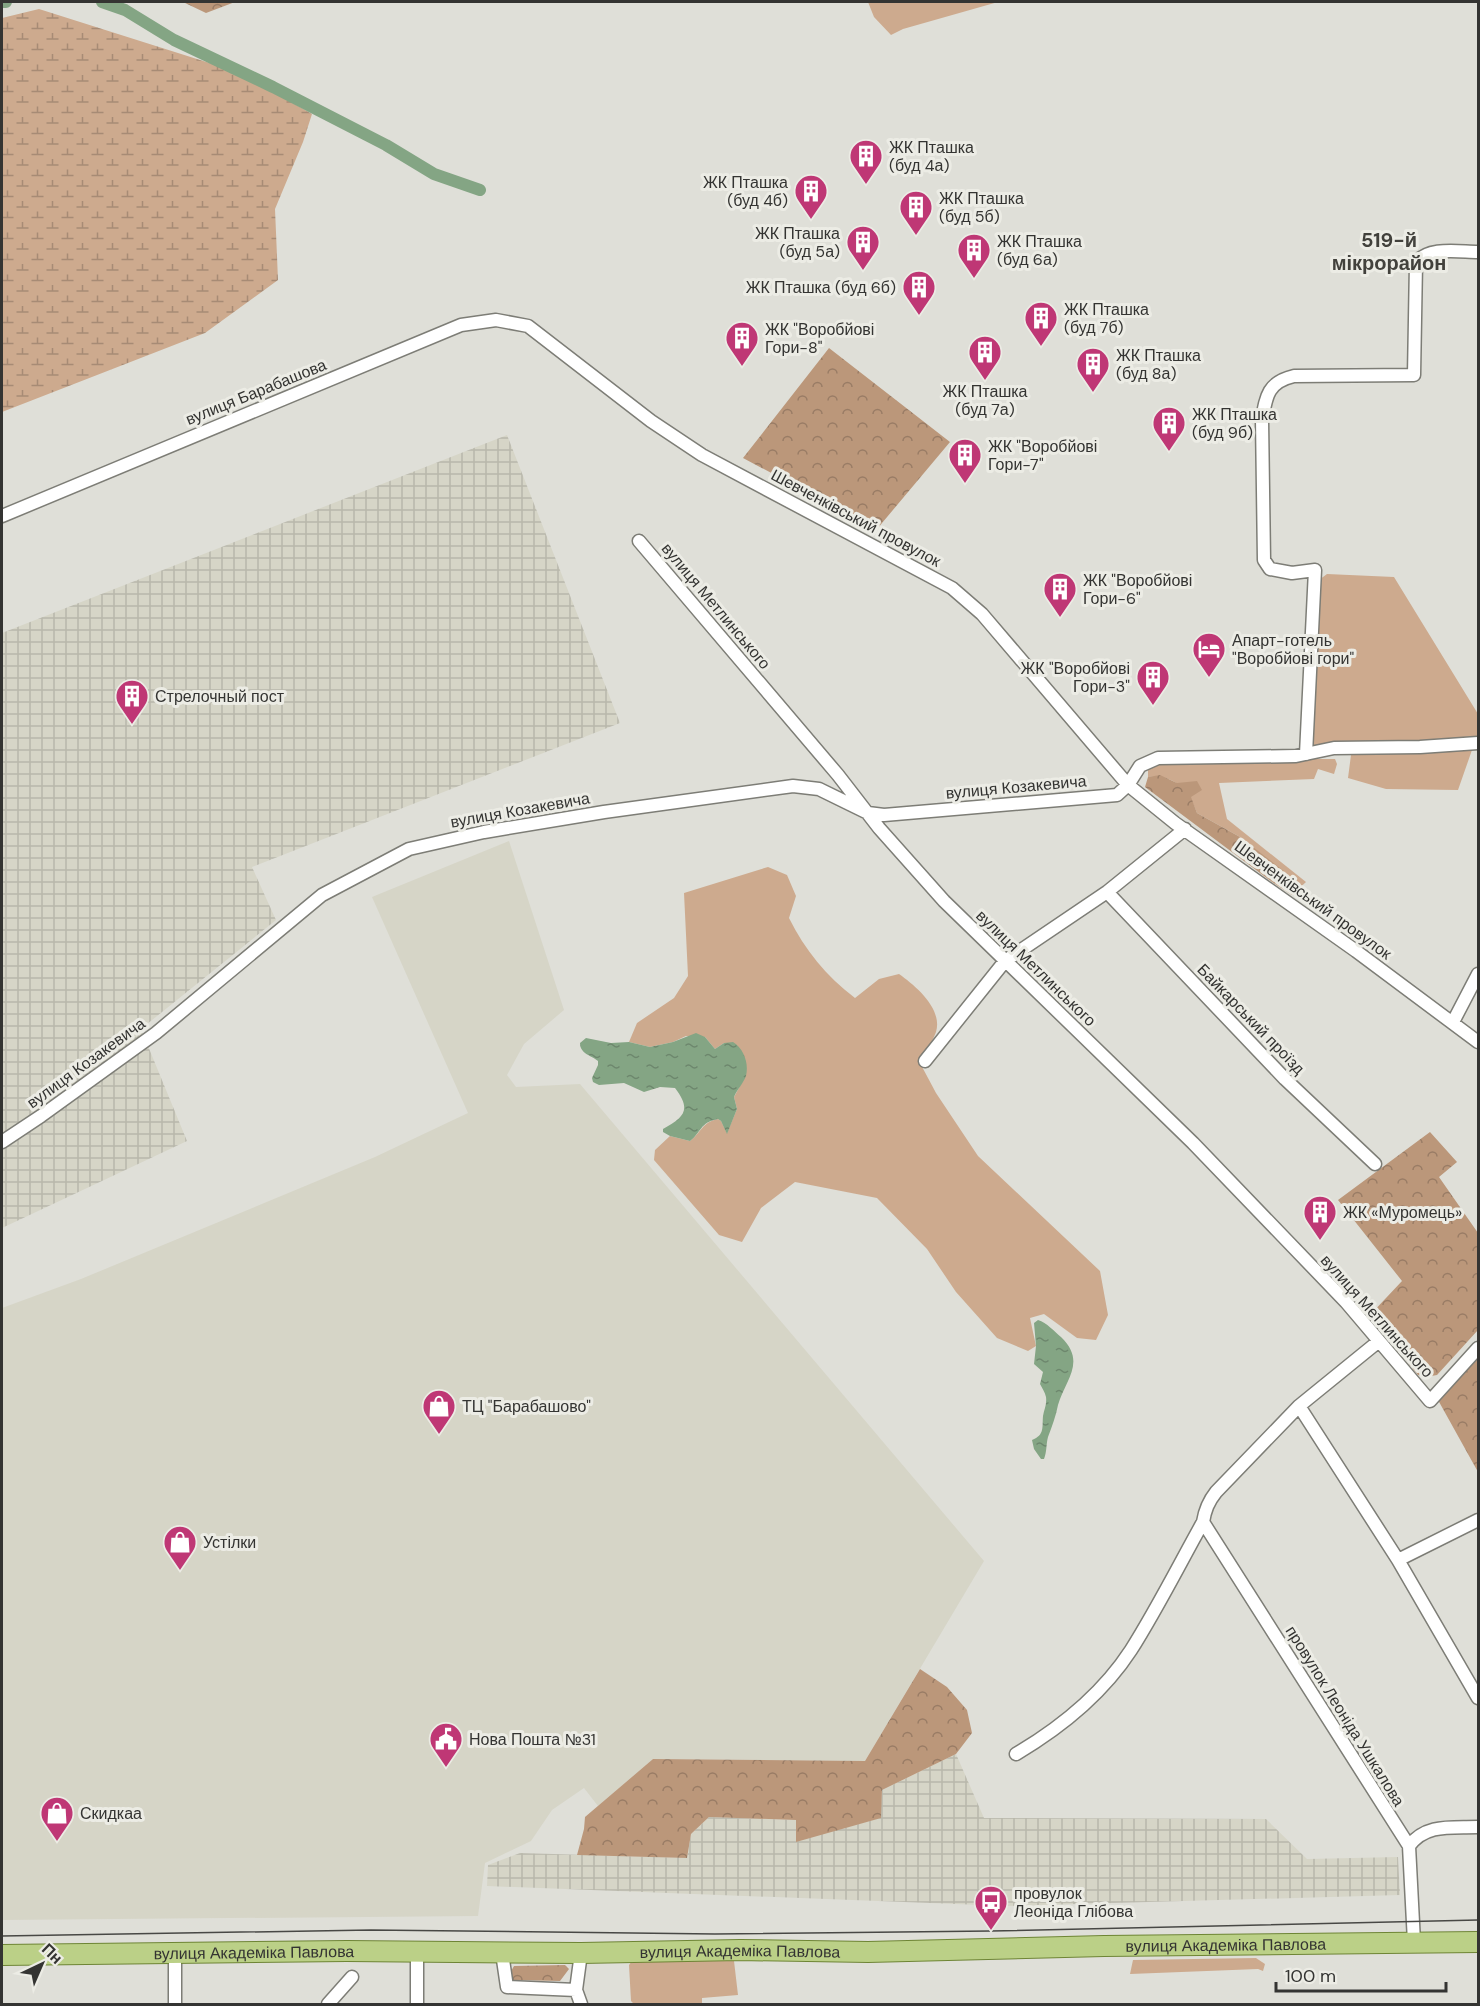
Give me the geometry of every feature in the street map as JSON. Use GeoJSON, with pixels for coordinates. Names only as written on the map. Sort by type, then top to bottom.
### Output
{"type":"FeatureCollection","features":[{"type":"Feature","properties":{"kind":"main road","name":"вулиця Академіка Павлова"},"geometry":{"type":"LineString","coordinates":[[2,1955],[581,1953],[740,1950],[879,1952],[1479,1942]]}},
{"type":"Feature","properties":{"kind":"street"},"geometry":{"type":"LineString","coordinates":[[1301,755],[1315,570],[1292,573],[1270,569],[1264,560],[1262,420],[1265,401],[1275,384],[1284,378],[1294,376],[1414,375],[1416,263],[1419,258],[1429,253],[1479,252]]}},
{"type":"Feature","properties":{"kind":"street","name":"вулиця Барабашова"},"geometry":{"type":"LineString","coordinates":[[2,516],[461,325],[496,320],[528,326]]}},
{"type":"Feature","properties":{"kind":"street","name":"Шевченківський провулок"},"geometry":{"type":"LineString","coordinates":[[528,326],[684,444],[952,588],[982,614],[1045,685],[1128,785],[1185,829],[1479,1041]]}},
{"type":"Feature","properties":{"kind":"street","name":"вулиця Метлинського"},"geometry":{"type":"LineString","coordinates":[[639,541],[944,901],[1193,1143],[1346,1302],[1430,1401],[1479,1348]]}},
{"type":"Feature","properties":{"kind":"street"},"geometry":{"type":"LineString","coordinates":[[1128,785],[1140,766],[1158,758],[1301,755],[1334,748],[1420,747],[1479,743]]}},
{"type":"Feature","properties":{"kind":"street","name":"вулиця Козакевича"},"geometry":{"type":"LineString","coordinates":[[2,1142],[156,1033],[322,895],[409,849],[484,832],[604,812],[793,786],[819,789],[868,813],[884,815],[1117,795],[1128,785]]}},
{"type":"Feature","properties":{"kind":"street"},"geometry":{"type":"LineString","coordinates":[[925,1061],[1005,961],[1107,892],[1185,829]]}},
{"type":"Feature","properties":{"kind":"street","name":"Байкарський проїзд"},"geometry":{"type":"LineString","coordinates":[[1107,892],[1285,1078],[1375,1164]]}},
{"type":"Feature","properties":{"kind":"street"},"geometry":{"type":"LineString","coordinates":[[1453,1022],[1479,974]]}},
{"type":"Feature","properties":{"kind":"street"},"geometry":{"type":"LineString","coordinates":[[1016,1754],[1041,1739],[1078,1710],[1106,1682],[1130,1651],[1203,1522],[1209,1501],[1216,1492],[1299,1406],[1379,1341]]}},
{"type":"Feature","properties":{"kind":"street"},"geometry":{"type":"LineString","coordinates":[[1299,1406],[1398,1560],[1479,1698]]}},
{"type":"Feature","properties":{"kind":"street"},"geometry":{"type":"LineString","coordinates":[[1398,1560],[1479,1520]]}},
{"type":"Feature","properties":{"kind":"street","name":"провулок Леоніда Ушкалова"},"geometry":{"type":"LineString","coordinates":[[1203,1522],[1409,1846],[1414,1942]]}},
{"type":"Feature","properties":{"kind":"street"},"geometry":{"type":"LineString","coordinates":[[1409,1846],[1421,1833],[1429,1830],[1479,1827]]}},
{"type":"Feature","properties":{"kind":"street"},"geometry":{"type":"LineString","coordinates":[[417,1952],[417,2004]]}},
{"type":"Feature","properties":{"kind":"street"},"geometry":{"type":"LineString","coordinates":[[175,1953],[175,2004]]}},
{"type":"Feature","properties":{"kind":"street"},"geometry":{"type":"LineString","coordinates":[[502,1953],[507,1987],[576,1990]]}},
{"type":"Feature","properties":{"kind":"street"},"geometry":{"type":"LineString","coordinates":[[581,1953],[576,1990],[581,2004]]}},
{"type":"Feature","properties":{"kind":"street"},"geometry":{"type":"LineString","coordinates":[[328,2004],[352,1977]]}},
{"type":"Feature","properties":{"kind":"shaded area"},"geometry":{"type":"Polygon","coordinates":[[[507,435],[620,723],[252,867],[276,920],[141,1029],[187,1141],[2,1228],[2,633],[507,435]]]}},
{"type":"Feature","properties":{"kind":"shaded area","name":"ТЦ \"Барабашово\""},"geometry":{"type":"Polygon","coordinates":[[[509,841],[564,1010],[524,1044],[507,1075],[516,1087],[580,1084],[984,1561],[865,1761],[653,1759],[598,1806],[584,1788],[552,1810],[531,1841],[485,1863],[478,1916],[2,1920],[2,1308],[81,1279],[375,1157],[468,1113],[372,897],[509,841]]]}},
{"type":"Feature","properties":{"kind":"shaded area"},"geometry":{"type":"Polygon","coordinates":[[[956,1754],[984,1818],[1266,1819],[1307,1859],[1398,1857],[1400,1895],[1007,1906],[487,1886],[488,1865],[520,1853],[687,1858],[691,1834],[709,1817],[796,1820],[796,1841],[880,1818],[882,1790],[956,1754]]]}},
{"type":"Feature","properties":{"kind":"green space"},"geometry":{"type":"Polygon","coordinates":[[[183,2],[235,2],[206,13],[183,2]]]}},
{"type":"Feature","properties":{"kind":"green space"},"geometry":{"type":"Polygon","coordinates":[[[868,2],[998,2],[903,29],[891,35],[874,17],[868,2]]]}},
{"type":"Feature","properties":{"kind":"green space"},"geometry":{"type":"Polygon","coordinates":[[[39,9],[238,72],[312,114],[275,209],[278,280],[205,333],[2,412],[2,18],[39,9]]]}},
{"type":"Feature","properties":{"kind":"green space"},"geometry":{"type":"Polygon","coordinates":[[[829,348],[950,442],[877,529],[743,458],[829,348]]]}},
{"type":"Feature","properties":{"kind":"green space"},"geometry":{"type":"Polygon","coordinates":[[[1327,574],[1394,577],[1478,714],[1478,739],[1332,744],[1310,750],[1319,580],[1327,574]]]}},
{"type":"Feature","properties":{"kind":"green space"},"geometry":{"type":"Polygon","coordinates":[[[1472,750],[1458,790],[1386,789],[1348,778],[1351,755],[1472,750]]]}},
{"type":"Feature","properties":{"kind":"green space"},"geometry":{"type":"Polygon","coordinates":[[[1335,759],[1337,764],[1334,774],[1318,769],[1314,779],[1219,783],[1227,819],[1306,882],[1292,895],[1275,884],[1282,880],[1240,837],[1197,813],[1190,797],[1180,785],[1166,778],[1148,777],[1148,768],[1154,763],[1335,759]]]}},
{"type":"Feature","properties":{"kind":"green space"},"geometry":{"type":"Polygon","coordinates":[[[1160,775],[1177,783],[1197,781],[1202,790],[1191,797],[1197,813],[1240,837],[1284,871],[1282,880],[1275,884],[1145,787],[1148,777],[1160,775]]]}},
{"type":"Feature","properties":{"kind":"green space"},"geometry":{"type":"Polygon","coordinates":[[[768,867],[787,875],[796,896],[789,918],[817,962],[844,990],[855,998],[879,979],[899,974],[927,999],[936,1015],[937,1023],[936,1032],[920,1063],[936,1093],[978,1156],[1100,1271],[1108,1315],[1096,1340],[1077,1338],[1044,1314],[1030,1318],[1036,1346],[1028,1351],[997,1338],[956,1292],[927,1249],[877,1198],[795,1182],[761,1208],[742,1242],[719,1235],[654,1160],[655,1150],[670,1136],[690,1141],[713,1120],[721,1121],[727,1133],[737,1109],[734,1097],[746,1075],[745,1058],[724,1043],[715,1049],[705,1037],[686,1036],[673,1042],[650,1047],[629,1042],[637,1023],[674,998],[688,976],[684,893],[768,867]]]}},
{"type":"Feature","properties":{"kind":"green space"},"geometry":{"type":"Polygon","coordinates":[[[1430,1132],[1457,1162],[1439,1177],[1478,1233],[1478,1330],[1437,1375],[1426,1377],[1418,1375],[1370,1315],[1402,1281],[1338,1200],[1430,1132]]]}},
{"type":"Feature","properties":{"kind":"green space"},"geometry":{"type":"Polygon","coordinates":[[[1478,1355],[1478,1472],[1438,1400],[1478,1355]]]}},
{"type":"Feature","properties":{"kind":"green space"},"geometry":{"type":"Polygon","coordinates":[[[920,1669],[947,1687],[967,1710],[972,1733],[956,1754],[882,1790],[881,1818],[796,1842],[796,1820],[709,1817],[691,1834],[687,1858],[577,1855],[585,1817],[653,1759],[865,1761],[920,1669]]]}},
{"type":"Feature","properties":{"kind":"green space"},"geometry":{"type":"Polygon","coordinates":[[[1256,1958],[1265,1964],[1263,1971],[1258,1969],[1130,1974],[1133,1960],[1256,1958]]]}},
{"type":"Feature","properties":{"kind":"green space"},"geometry":{"type":"Polygon","coordinates":[[[632,1961],[734,1961],[738,1995],[702,1998],[702,2004],[634,2004],[631,2001],[629,1965],[632,1961]]]}},
{"type":"Feature","properties":{"kind":"green space"},"geometry":{"type":"Polygon","coordinates":[[[565,1965],[569,1969],[560,1981],[513,1980],[510,1973],[514,1966],[565,1965]]]}},
{"type":"Feature","properties":{"kind":"water"},"geometry":{"type":"Polygon","coordinates":[[[696,1033],[705,1037],[715,1049],[724,1043],[733,1042],[743,1052],[747,1071],[734,1097],[737,1109],[727,1134],[721,1121],[712,1120],[704,1125],[690,1141],[663,1132],[663,1129],[681,1117],[683,1112],[683,1102],[675,1088],[660,1087],[644,1092],[624,1083],[599,1085],[593,1082],[592,1078],[598,1061],[580,1047],[580,1043],[586,1038],[611,1043],[629,1042],[650,1047],[673,1042],[696,1033]]]}},
{"type":"Feature","properties":{"kind":"water"},"geometry":{"type":"Polygon","coordinates":[[[1038,1320],[1050,1327],[1069,1346],[1073,1363],[1048,1437],[1044,1459],[1041,1459],[1034,1449],[1032,1440],[1041,1433],[1046,1402],[1046,1395],[1040,1384],[1043,1372],[1034,1364],[1036,1346],[1034,1323],[1038,1320]]]}},
{"type":"Feature","properties":{"kind":"waterway"},"geometry":{"type":"LineString","coordinates":[[102,2],[125,10],[174,40],[273,87],[386,145],[434,174],[480,190]]}},
{"type":"Feature","properties":{"kind":"tram line"},"geometry":{"type":"LineString","coordinates":[[2,1936],[371,1930],[715,1934],[991,1931],[1478,1920]]}},
{"type":"Feature","properties":{"kind":"place","name":"ЖК Пташка (буд 4а)"},"geometry":{"type":"Point","coordinates":[866,185]}},
{"type":"Feature","properties":{"kind":"place","name":"ЖК Пташка (буд 4б)"},"geometry":{"type":"Point","coordinates":[811,220]}},
{"type":"Feature","properties":{"kind":"place","name":"ЖК Пташка (буд 5б)"},"geometry":{"type":"Point","coordinates":[916,236]}},
{"type":"Feature","properties":{"kind":"place","name":"ЖК Пташка (буд 5а)"},"geometry":{"type":"Point","coordinates":[863,271]}},
{"type":"Feature","properties":{"kind":"place","name":"ЖК Пташка (буд 6а)"},"geometry":{"type":"Point","coordinates":[974,279]}},
{"type":"Feature","properties":{"kind":"place","name":"ЖК Пташка (буд 6б)"},"geometry":{"type":"Point","coordinates":[919,316]}},
{"type":"Feature","properties":{"kind":"place","name":"ЖК Пташка (буд 7б)"},"geometry":{"type":"Point","coordinates":[1041,347]}},
{"type":"Feature","properties":{"kind":"place","name":"ЖК \"Воробйові Гори-8\""},"geometry":{"type":"Point","coordinates":[742,367]}},
{"type":"Feature","properties":{"kind":"place","name":"ЖК Пташка (буд 7а)"},"geometry":{"type":"Point","coordinates":[985,381]}},
{"type":"Feature","properties":{"kind":"place","name":"ЖК Пташка (буд 8а)"},"geometry":{"type":"Point","coordinates":[1093,393]}},
{"type":"Feature","properties":{"kind":"place","name":"ЖК Пташка (буд 9б)"},"geometry":{"type":"Point","coordinates":[1169,452]}},
{"type":"Feature","properties":{"kind":"place","name":"ЖК \"Воробйові Гори-7\""},"geometry":{"type":"Point","coordinates":[965,484]}},
{"type":"Feature","properties":{"kind":"place","name":"ЖК \"Воробйові Гори-6\""},"geometry":{"type":"Point","coordinates":[1060,618]}},
{"type":"Feature","properties":{"kind":"place","name":"Апарт-готель \"Воробйові гори\""},"geometry":{"type":"Point","coordinates":[1209,678]}},
{"type":"Feature","properties":{"kind":"place","name":"ЖК \"Воробйові Гори-3\""},"geometry":{"type":"Point","coordinates":[1153,706]}},
{"type":"Feature","properties":{"kind":"place","name":"Стрелочный пост"},"geometry":{"type":"Point","coordinates":[132,725]}},
{"type":"Feature","properties":{"kind":"place","name":"ЖК «Муромець»"},"geometry":{"type":"Point","coordinates":[1320,1241]}},
{"type":"Feature","properties":{"kind":"place","name":"ТЦ \"Барабашово\""},"geometry":{"type":"Point","coordinates":[439,1435]}},
{"type":"Feature","properties":{"kind":"place","name":"Устілки"},"geometry":{"type":"Point","coordinates":[180,1571]}},
{"type":"Feature","properties":{"kind":"place","name":"Нова Пошта №31"},"geometry":{"type":"Point","coordinates":[446,1768]}},
{"type":"Feature","properties":{"kind":"place","name":"Скидкаа"},"geometry":{"type":"Point","coordinates":[57,1842]}},
{"type":"Feature","properties":{"kind":"place","name":"провулок Леоніда Глібова"},"geometry":{"type":"Point","coordinates":[991,1931]}},
{"type":"Feature","properties":{"kind":"district","name":"519-й мікрорайон"},"geometry":{"type":"Point","coordinates":[1389,252]}}]}
